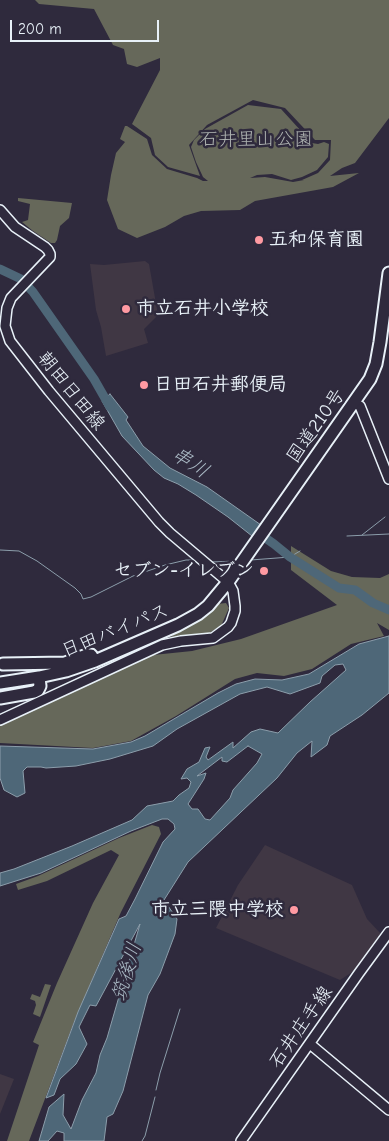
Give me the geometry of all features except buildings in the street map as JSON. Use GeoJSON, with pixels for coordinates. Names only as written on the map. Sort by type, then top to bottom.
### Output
{"type":"FeatureCollection","features":[{"type":"Feature","properties":{"kind":"highway","name":"国道210号"},"geometry":{"type":"LineString","coordinates":[[228,582],[370,379],[376,364],[380,342],[389,273]]}},
{"type":"Feature","properties":{"kind":"highway","name":"日田バイパス"},"geometry":{"type":"LineString","coordinates":[[0,683],[66,671],[95,661],[178,625],[208,606],[228,582]]}},
{"type":"Feature","properties":{"kind":"highway"},"geometry":{"type":"LineString","coordinates":[[3,664],[65,663],[87,655],[92,655],[95,661]]}},
{"type":"Feature","properties":{"kind":"highway"},"geometry":{"type":"LineString","coordinates":[[0,698],[38,690],[40,686],[38,677]]}},
{"type":"Feature","properties":{"kind":"street","name":"朝田日田線"},"geometry":{"type":"LineString","coordinates":[[0,210],[16,227],[50,252],[50,257],[11,298],[5,316],[5,326],[10,341],[49,391],[159,522],[228,582]]}},
{"type":"Feature","properties":{"kind":"street"},"geometry":{"type":"LineString","coordinates":[[354,403],[360,406],[389,479]]}},
{"type":"Feature","properties":{"kind":"street"},"geometry":{"type":"LineString","coordinates":[[0,720],[162,645],[213,638],[228,627],[235,611],[234,596],[228,582]]}},
{"type":"Feature","properties":{"kind":"street","name":"石井庄手線"},"geometry":{"type":"LineString","coordinates":[[241,1141],[389,932]]}},
{"type":"Feature","properties":{"kind":"street"},"geometry":{"type":"LineString","coordinates":[[310,1044],[389,1110]]}},
{"type":"Feature","properties":{"kind":"shaded area"},"geometry":{"type":"Polygon","coordinates":[[[145,261],[149,264],[158,315],[144,329],[148,343],[106,356],[96,310],[90,264],[104,265],[145,261]]]}},
{"type":"Feature","properties":{"kind":"shaded area","name":"市立三隈中学校"},"geometry":{"type":"Polygon","coordinates":[[[265,845],[352,885],[367,919],[382,935],[357,969],[340,980],[216,928],[238,885],[265,845]]]}},
{"type":"Feature","properties":{"kind":"shaded area"},"geometry":{"type":"Polygon","coordinates":[[[0,1074],[14,1079],[0,1114],[0,1074]]]}},
{"type":"Feature","properties":{"kind":"green space","name":"石井里山公園"},"geometry":{"type":"Polygon","coordinates":[[[35,0],[389,0],[389,118],[355,163],[342,168],[330,176],[359,173],[333,187],[255,201],[240,210],[201,211],[184,216],[165,227],[137,238],[118,229],[107,200],[116,153],[125,142],[120,139],[125,126],[147,139],[152,155],[167,169],[203,181],[208,181],[203,177],[196,162],[191,147],[194,140],[205,129],[248,105],[281,109],[312,143],[324,142],[329,144],[328,157],[317,170],[302,177],[291,180],[272,174],[257,175],[250,178],[265,177],[293,182],[304,180],[302,180],[318,173],[330,160],[331,140],[315,140],[285,108],[253,100],[207,125],[189,145],[200,176],[168,167],[155,155],[151,138],[132,124],[160,70],[160,58],[137,67],[127,64],[124,49],[113,45],[94,9],[39,4],[35,0]]]}},
{"type":"Feature","properties":{"kind":"green space"},"geometry":{"type":"Polygon","coordinates":[[[18,198],[72,203],[69,218],[60,226],[55,243],[51,243],[22,222],[28,220],[30,204],[18,201],[18,198]]]}},
{"type":"Feature","properties":{"kind":"green space"},"geometry":{"type":"Polygon","coordinates":[[[291,546],[331,571],[352,577],[380,578],[389,574],[389,630],[377,623],[384,636],[351,644],[312,669],[284,676],[257,673],[235,679],[176,716],[131,741],[93,748],[0,743],[0,725],[153,655],[192,651],[241,639],[337,605],[291,570],[291,546]]]}},
{"type":"Feature","properties":{"kind":"green space"},"geometry":{"type":"Polygon","coordinates":[[[226,603],[229,608],[221,626],[206,635],[164,641],[210,612],[217,604],[226,603]]]}},
{"type":"Feature","properties":{"kind":"green space"},"geometry":{"type":"Polygon","coordinates":[[[152,825],[159,827],[161,834],[121,912],[74,1022],[29,1141],[7,1141],[39,1045],[33,1042],[93,903],[119,855],[111,850],[47,881],[18,890],[16,884],[152,825]]]}},
{"type":"Feature","properties":{"kind":"green space"},"geometry":{"type":"Polygon","coordinates":[[[45,984],[51,985],[40,1017],[33,1014],[36,1005],[35,1001],[30,999],[32,994],[40,997],[45,984]]]}},
{"type":"Feature","properties":{"kind":"water"},"geometry":{"type":"Polygon","coordinates":[[[110,394],[128,417],[126,420],[143,446],[170,468],[207,487],[261,525],[252,536],[196,495],[164,478],[154,470],[122,436],[102,401],[110,394]]]}},
{"type":"Feature","properties":{"kind":"water","name":"筑後川"},"geometry":{"type":"Polygon","coordinates":[[[389,636],[389,693],[362,715],[330,736],[327,745],[311,757],[312,741],[297,753],[277,778],[188,862],[164,900],[177,919],[175,934],[160,974],[148,995],[123,1091],[113,1114],[107,1117],[104,1141],[64,1141],[64,1133],[57,1131],[48,1141],[39,1141],[49,1107],[64,1094],[63,1115],[71,1129],[82,1100],[96,1073],[140,924],[96,1006],[90,1005],[79,1027],[87,1044],[76,1064],[60,1079],[54,1095],[46,1098],[78,1012],[119,919],[126,916],[163,842],[175,829],[174,824],[168,819],[162,819],[131,831],[41,873],[0,886],[0,873],[72,846],[132,820],[147,806],[173,801],[189,788],[191,782],[187,778],[181,779],[187,769],[199,762],[205,748],[210,747],[206,757],[208,760],[233,742],[233,748],[251,732],[260,729],[278,733],[346,670],[343,664],[335,665],[322,676],[320,683],[290,694],[267,687],[240,694],[177,729],[153,746],[110,759],[76,766],[27,767],[23,771],[25,793],[17,797],[4,790],[0,778],[0,746],[93,749],[131,742],[145,736],[236,684],[255,679],[282,680],[309,674],[359,644],[389,636]],[[248,746],[227,762],[222,761],[222,757],[197,776],[206,773],[188,804],[192,809],[198,809],[205,819],[210,820],[230,798],[233,790],[257,763],[262,754],[248,746]]]}},
{"type":"Feature","properties":{"kind":"waterway","name":"串川"},"geometry":{"type":"LineString","coordinates":[[0,269],[21,279],[33,292],[94,379],[110,407]]}},
{"type":"Feature","properties":{"kind":"waterway"},"geometry":{"type":"LineString","coordinates":[[362,535],[385,517]]}},
{"type":"Feature","properties":{"kind":"waterway","name":"串川"},"geometry":{"type":"LineString","coordinates":[[257,532],[290,557],[339,588],[355,590],[373,603],[389,610]]}},
{"type":"Feature","properties":{"kind":"waterway"},"geometry":{"type":"LineString","coordinates":[[347,536],[389,534]]}},
{"type":"Feature","properties":{"kind":"waterway"},"geometry":{"type":"LineString","coordinates":[[0,550],[19,551],[37,561],[75,588],[83,599],[91,597],[133,576],[165,565],[194,560]]}},
{"type":"Feature","properties":{"kind":"waterway"},"geometry":{"type":"LineString","coordinates":[[251,560],[290,557],[300,551]]}},
{"type":"Feature","properties":{"kind":"waterway"},"geometry":{"type":"LineString","coordinates":[[211,562],[237,561]]}},
{"type":"Feature","properties":{"kind":"waterway"},"geometry":{"type":"LineString","coordinates":[[156,1090],[180,1009]]}},
{"type":"Feature","properties":{"kind":"waterway"},"geometry":{"type":"LineString","coordinates":[[142,1141],[155,1097]]}},
{"type":"Feature","properties":{"kind":"place","name":"五和保育園"},"geometry":{"type":"Point","coordinates":[259,240]}},
{"type":"Feature","properties":{"kind":"place","name":"市立石井小学校"},"geometry":{"type":"Point","coordinates":[126,309]}},
{"type":"Feature","properties":{"kind":"place","name":"日田石井郵便局"},"geometry":{"type":"Point","coordinates":[144,385]}},
{"type":"Feature","properties":{"kind":"place","name":"セブン-イレブン"},"geometry":{"type":"Point","coordinates":[264,571]}},
{"type":"Feature","properties":{"kind":"place","name":"市立三隈中学校"},"geometry":{"type":"Point","coordinates":[294,910]}}]}
